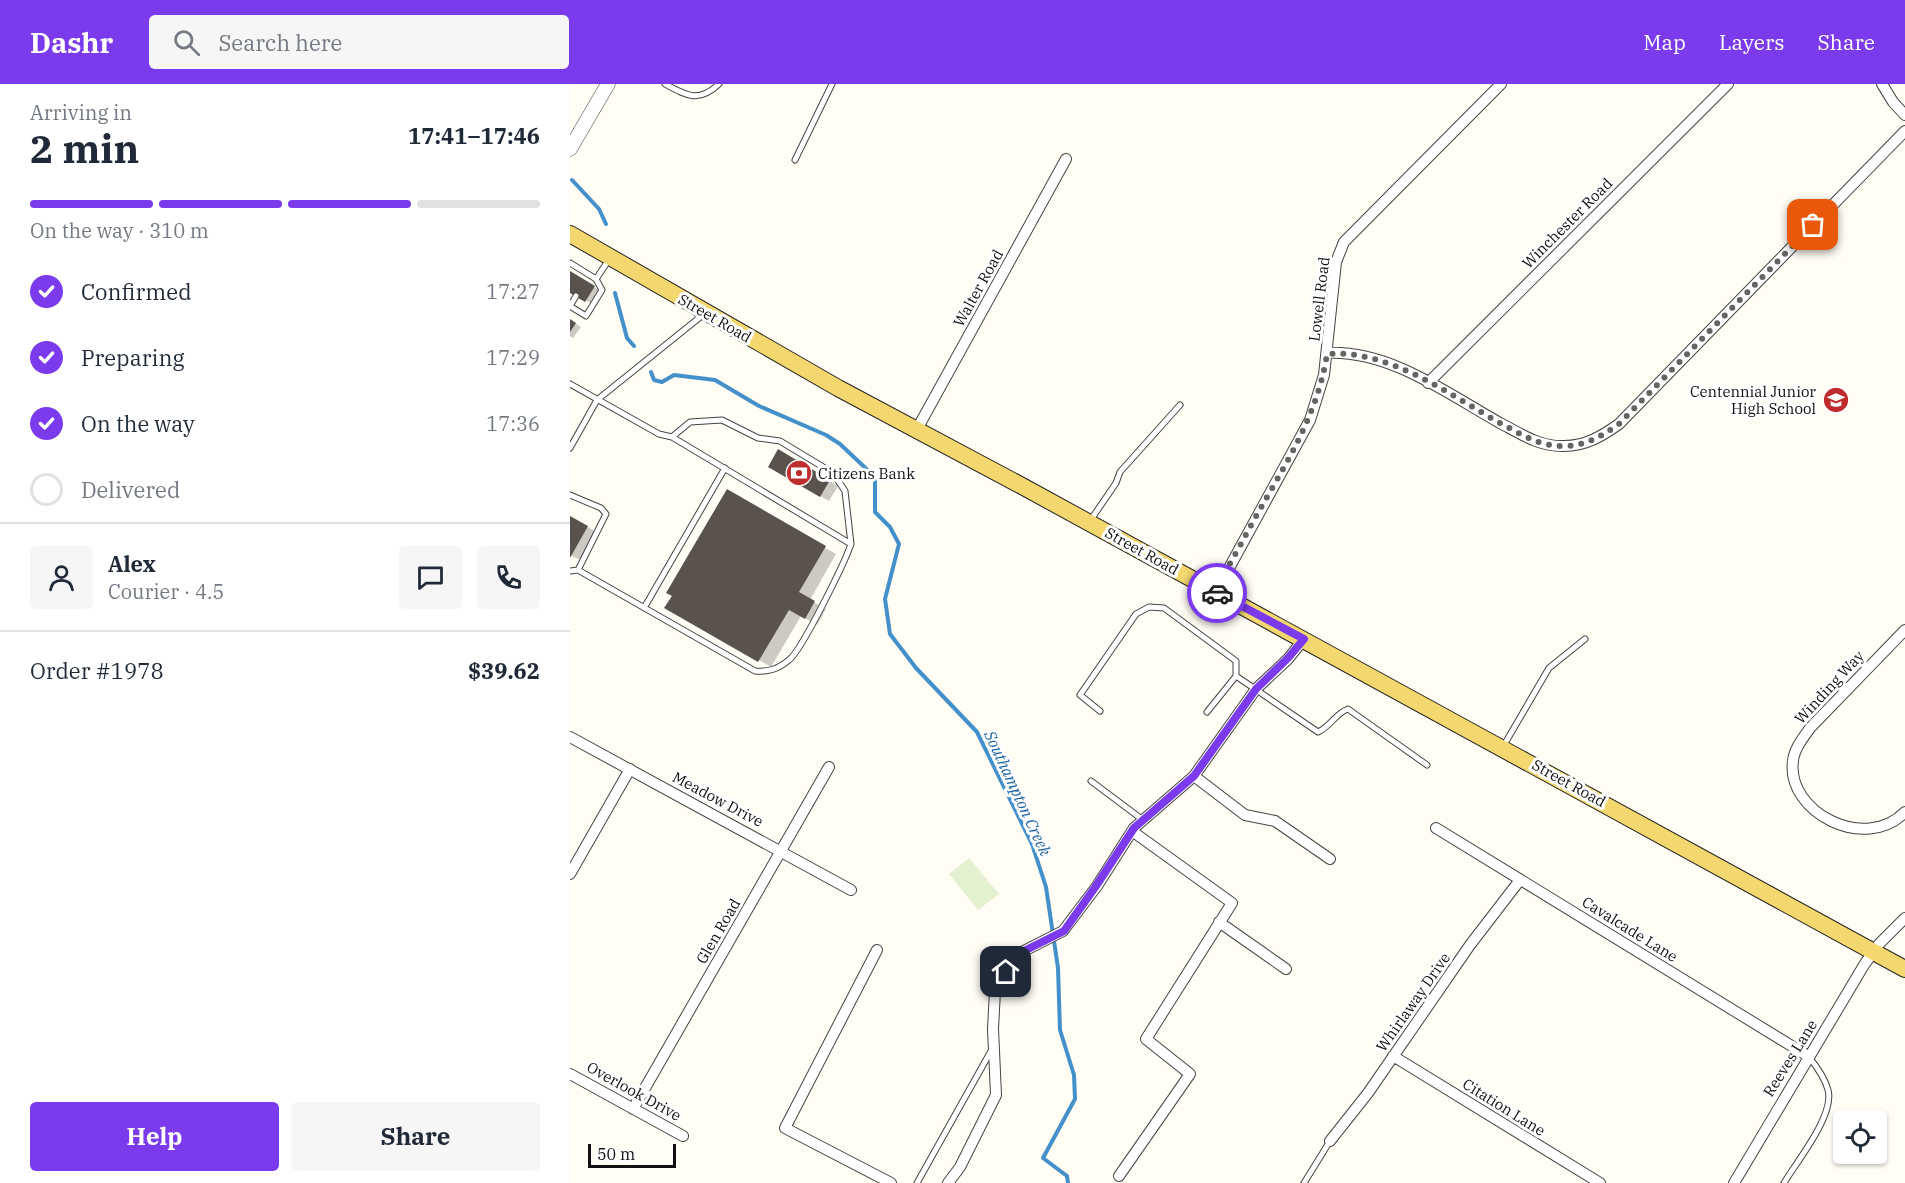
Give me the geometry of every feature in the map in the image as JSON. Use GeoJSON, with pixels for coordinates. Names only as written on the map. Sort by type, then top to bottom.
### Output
{"type":"FeatureCollection","features":[{"type":"Feature","properties":{"kind":"main road","name":"Street Road"},"geometry":{"type":"LineString","coordinates":[[570,234],[705,313],[916,431],[1089,522],[1905,969]]}},
{"type":"Feature","properties":{"kind":"street"},"geometry":{"type":"LineString","coordinates":[[570,149],[608,84]]}},
{"type":"Feature","properties":{"kind":"street","name":"Lowell Road"},"geometry":{"type":"LineString","coordinates":[[1216,592],[1310,420],[1320,391],[1327,354],[1336,262],[1344,242],[1501,84]]}},
{"type":"Feature","properties":{"kind":"street","name":"Winchester Road"},"geometry":{"type":"LineString","coordinates":[[1428,383],[1728,84]]}},
{"type":"Feature","properties":{"kind":"street"},"geometry":{"type":"LineString","coordinates":[[1882,84],[1893,102],[1905,115]]}},
{"type":"Feature","properties":{"kind":"street"},"geometry":{"type":"LineString","coordinates":[[1327,354],[1353,354],[1385,362],[1533,441],[1563,447],[1586,443],[1602,436],[1619,424],[1905,131]]}},
{"type":"Feature","properties":{"kind":"street","name":"Walter Road"},"geometry":{"type":"LineString","coordinates":[[916,431],[1066,159]]}},
{"type":"Feature","properties":{"kind":"street","name":"Winding Way"},"geometry":{"type":"LineString","coordinates":[[1905,630],[1801,740],[1793,762],[1793,772],[1802,796],[1809,804],[1847,828],[1878,830],[1889,825],[1905,812]]}},
{"type":"Feature","properties":{"kind":"street"},"geometry":{"type":"LineString","coordinates":[[948,1183],[960,1167],[996,1095],[995,991],[1018,954],[1064,931],[1132,831],[1194,776],[1256,689],[1304,639]]}},
{"type":"Feature","properties":{"kind":"street","name":"Meadow Drive"},"geometry":{"type":"LineString","coordinates":[[570,736],[851,890]]}},
{"type":"Feature","properties":{"kind":"street","name":"Glen Road"},"geometry":{"type":"LineString","coordinates":[[633,1109],[829,767]]}},
{"type":"Feature","properties":{"kind":"street"},"geometry":{"type":"LineString","coordinates":[[570,874],[630,769]]}},
{"type":"Feature","properties":{"kind":"street"},"geometry":{"type":"LineString","coordinates":[[1194,776],[1245,815],[1275,821],[1330,859]]}},
{"type":"Feature","properties":{"kind":"street","name":"Cavalcade Lane"},"geometry":{"type":"LineString","coordinates":[[1436,828],[1808,1056]]}},
{"type":"Feature","properties":{"kind":"street"},"geometry":{"type":"LineString","coordinates":[[1119,1176],[1191,1074],[1146,1039],[1232,903],[1132,831]]}},
{"type":"Feature","properties":{"kind":"street","name":"Whirlaway Drive"},"geometry":{"type":"LineString","coordinates":[[1330,1141],[1393,1056],[1470,945],[1520,880]]}},
{"type":"Feature","properties":{"kind":"street","name":"Reeves Lane"},"geometry":{"type":"LineString","coordinates":[[1734,1183],[1808,1056],[1874,951],[1905,918]]}},
{"type":"Feature","properties":{"kind":"street"},"geometry":{"type":"LineString","coordinates":[[1219,922],[1286,969]]}},
{"type":"Feature","properties":{"kind":"street"},"geometry":{"type":"LineString","coordinates":[[877,950],[785,1128],[891,1183]]}},
{"type":"Feature","properties":{"kind":"street","name":"Citation Lane"},"geometry":{"type":"LineString","coordinates":[[1393,1056],[1600,1183]]}},
{"type":"Feature","properties":{"kind":"street","name":"Overlook Drive"},"geometry":{"type":"LineString","coordinates":[[570,1074],[683,1136]]}},
{"type":"Feature","properties":{"kind":"lane"},"geometry":{"type":"LineString","coordinates":[[665,84],[685,95],[701,96],[709,93],[719,84]]}},
{"type":"Feature","properties":{"kind":"lane"},"geometry":{"type":"LineString","coordinates":[[795,160],[832,84]]}},
{"type":"Feature","properties":{"kind":"lane"},"geometry":{"type":"LineString","coordinates":[[596,279],[610,257]]}},
{"type":"Feature","properties":{"kind":"lane"},"geometry":{"type":"LineString","coordinates":[[570,264],[588,278],[596,279]]}},
{"type":"Feature","properties":{"kind":"lane"},"geometry":{"type":"LineString","coordinates":[[576,296],[570,306],[586,316],[602,290],[596,279]]}},
{"type":"Feature","properties":{"kind":"lane"},"geometry":{"type":"LineString","coordinates":[[570,448],[597,400],[705,313]]}},
{"type":"Feature","properties":{"kind":"lane"},"geometry":{"type":"LineString","coordinates":[[570,384],[659,434],[672,436],[851,544]]}},
{"type":"Feature","properties":{"kind":"lane"},"geometry":{"type":"LineString","coordinates":[[1089,522],[1116,483],[1120,472],[1180,405]]}},
{"type":"Feature","properties":{"kind":"lane"},"geometry":{"type":"LineString","coordinates":[[570,571],[578,570],[755,671],[771,672],[791,659],[845,562],[851,544],[845,491],[833,473],[780,441],[758,438],[722,420],[690,422],[672,436]]}},
{"type":"Feature","properties":{"kind":"lane"},"geometry":{"type":"LineString","coordinates":[[644,608],[725,468]]}},
{"type":"Feature","properties":{"kind":"lane"},"geometry":{"type":"LineString","coordinates":[[570,495],[601,508],[606,514],[578,570]]}},
{"type":"Feature","properties":{"kind":"lane"},"geometry":{"type":"LineString","coordinates":[[1100,711],[1080,695],[1136,614],[1149,607],[1164,608],[1236,661],[1236,676],[1207,712]]}},
{"type":"Feature","properties":{"kind":"lane"},"geometry":{"type":"LineString","coordinates":[[1503,748],[1549,668],[1585,639]]}},
{"type":"Feature","properties":{"kind":"lane"},"geometry":{"type":"LineString","coordinates":[[1236,676],[1318,732],[1330,727],[1341,712],[1348,710],[1355,712],[1427,765]]}},
{"type":"Feature","properties":{"kind":"lane"},"geometry":{"type":"LineString","coordinates":[[1091,781],[1143,820]]}},
{"type":"Feature","properties":{"kind":"lane"},"geometry":{"type":"LineString","coordinates":[[916,1183],[994,1047]]}},
{"type":"Feature","properties":{"kind":"lane"},"geometry":{"type":"LineString","coordinates":[[1784,1183],[1827,1113],[1829,1092],[1822,1074],[1808,1056]]}},
{"type":"Feature","properties":{"kind":"lane"},"geometry":{"type":"LineString","coordinates":[[1304,1183],[1330,1141]]}},
{"type":"Feature","properties":{"kind":"green space"},"geometry":{"type":"Polygon","coordinates":[[[969,858],[999,894],[978,910],[949,874],[969,858]]]}},
{"type":"Feature","properties":{"kind":"building"},"geometry":{"type":"Polygon","coordinates":[[[570,271],[595,286],[585,302],[570,293],[570,271]]]}},
{"type":"Feature","properties":{"kind":"building"},"geometry":{"type":"Polygon","coordinates":[[[570,319],[576,323],[570,332],[570,319]]]}},
{"type":"Feature","properties":{"kind":"building","name":"Citizens Bank"},"geometry":{"type":"Polygon","coordinates":[[[778,449],[830,480],[820,497],[768,467],[778,449]]]}},
{"type":"Feature","properties":{"kind":"building"},"geometry":{"type":"Polygon","coordinates":[[[727,489],[826,546],[799,592],[815,601],[805,619],[789,610],[758,662],[664,608],[672,596],[666,593],[727,489]]]}},
{"type":"Feature","properties":{"kind":"building"},"geometry":{"type":"Polygon","coordinates":[[[570,516],[588,526],[570,558],[570,516]]]}},
{"type":"Feature","properties":{"kind":"waterway","name":"Southampton Creek"},"geometry":{"type":"LineString","coordinates":[[572,180],[599,209],[606,224]]}},
{"type":"Feature","properties":{"kind":"waterway","name":"Southampton Creek"},"geometry":{"type":"LineString","coordinates":[[615,293],[627,338],[634,346]]}},
{"type":"Feature","properties":{"kind":"waterway","name":"Southampton Creek"},"geometry":{"type":"LineString","coordinates":[[651,372],[654,380],[662,382],[674,375],[715,380],[759,406],[826,435],[840,444],[875,477],[875,512],[890,527],[899,544],[885,599],[890,634],[916,668],[977,732],[1032,844],[1046,887],[1058,968],[1060,1030],[1074,1075],[1075,1099],[1043,1158],[1067,1176],[1068,1183]]}},
{"type":"Feature","properties":{"kind":"way so far"},"geometry":{"type":"LineString","coordinates":[[1217,593],[1255,517],[1310,420],[1320,391],[1327,354],[1353,354],[1385,362],[1533,441],[1563,447],[1575,446],[1602,436],[1619,424],[1813,225]]}},
{"type":"Feature","properties":{"kind":"place","name":"Centennial Junior High School"},"geometry":{"type":"Point","coordinates":[1836,400]}},
{"type":"Feature","properties":{"kind":"place","name":"Citizens Bank"},"geometry":{"type":"Point","coordinates":[799,473]}},
{"type":"Feature","properties":{"kind":"route"},"geometry":{"type":"LineString","coordinates":[[1006,972],[1018,954],[1064,931],[1134,828],[1194,776],[1256,689],[1304,639],[1217,593]]}}]}
